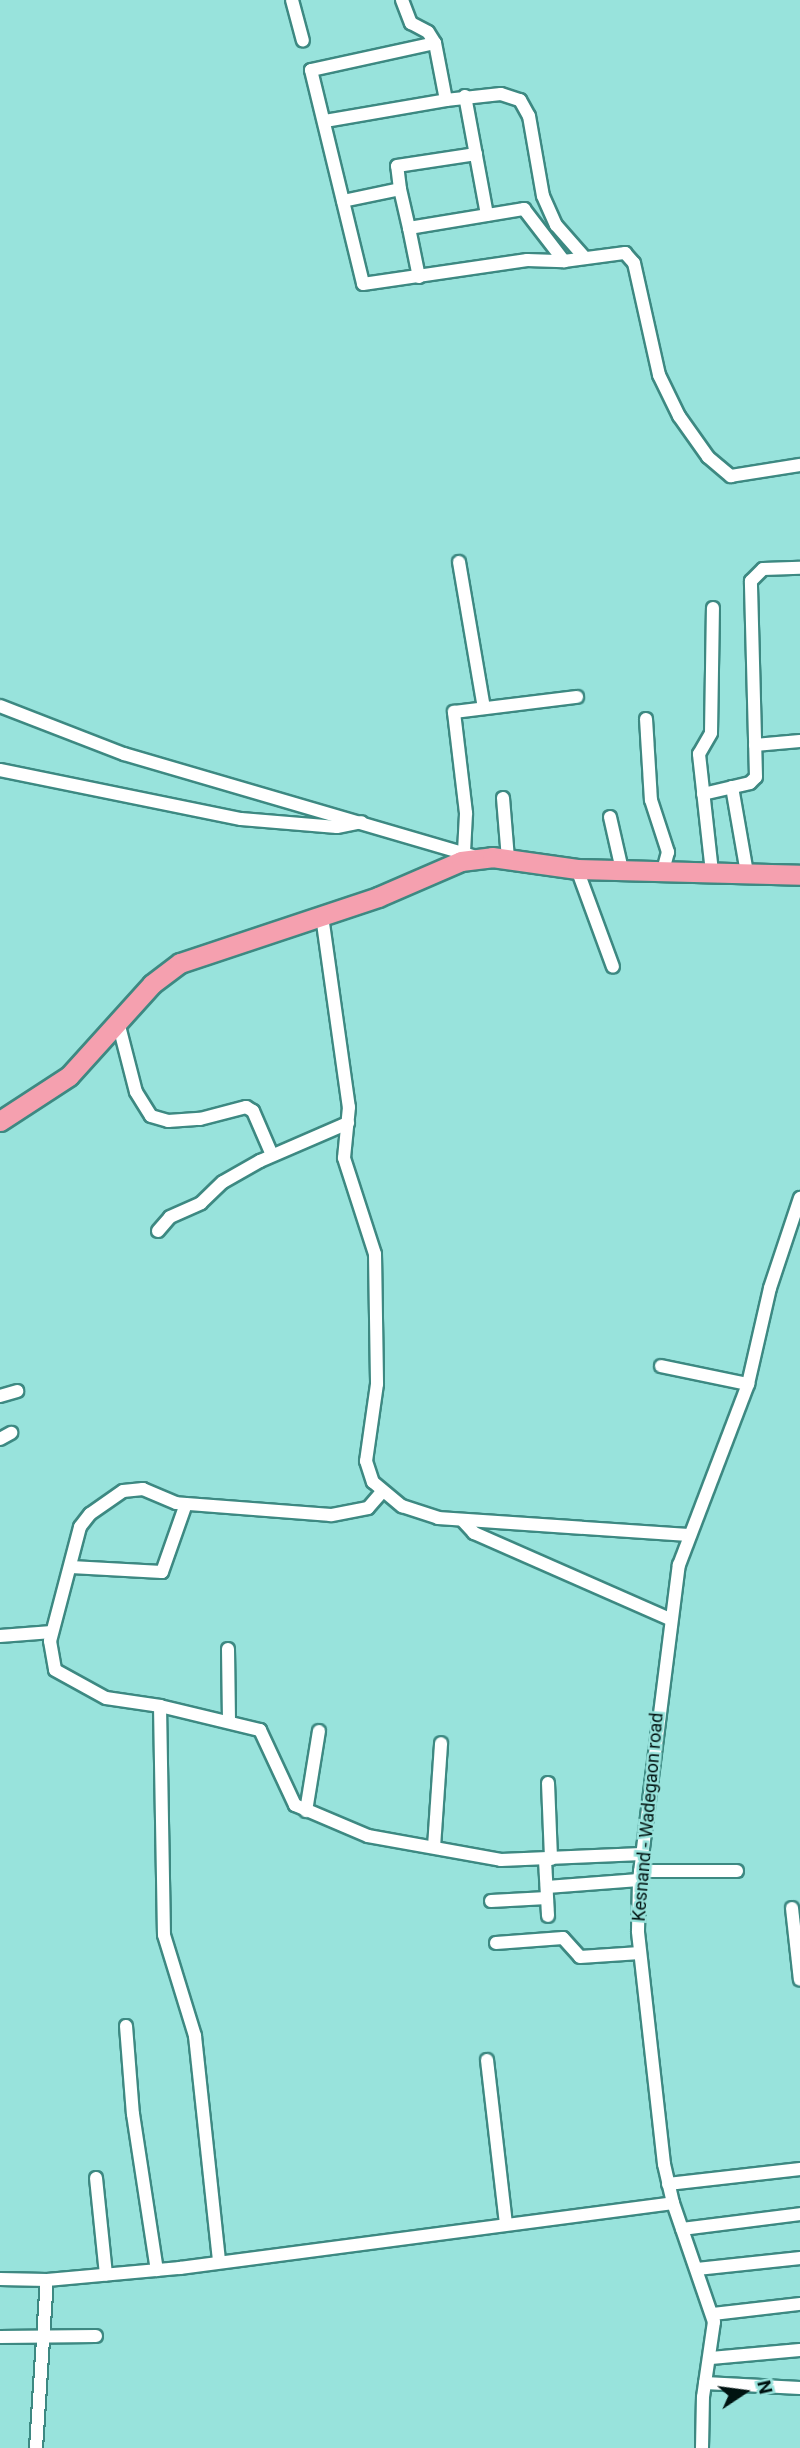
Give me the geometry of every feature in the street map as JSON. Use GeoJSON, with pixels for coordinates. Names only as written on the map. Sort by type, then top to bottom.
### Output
{"type":"FeatureCollection","features":[{"type":"Feature","properties":{"kind":"highway"},"geometry":{"type":"LineString","coordinates":[[0,1121],[69,1076],[152,984],[180,963],[322,916],[471,855],[577,869],[800,874]]}},
{"type":"Feature","properties":{"kind":"street"},"geometry":{"type":"LineString","coordinates":[[292,0],[303,41]]}},
{"type":"Feature","properties":{"kind":"street"},"geometry":{"type":"LineString","coordinates":[[402,0],[411,23],[428,32],[435,43],[446,100]]}},
{"type":"Feature","properties":{"kind":"street"},"geometry":{"type":"LineString","coordinates":[[435,43],[311,70],[363,284],[527,260],[564,261],[620,252],[630,255],[659,375],[679,416],[718,468],[731,476],[800,465]]}},
{"type":"Feature","properties":{"kind":"street"},"geometry":{"type":"LineString","coordinates":[[325,121],[465,96],[501,94],[520,100],[530,116],[543,196],[556,225],[585,258]]}},
{"type":"Feature","properties":{"kind":"street"},"geometry":{"type":"LineString","coordinates":[[465,96],[487,215]]}},
{"type":"Feature","properties":{"kind":"street"},"geometry":{"type":"LineString","coordinates":[[419,277],[397,166],[475,154]]}},
{"type":"Feature","properties":{"kind":"street"},"geometry":{"type":"LineString","coordinates":[[343,201],[400,189]]}},
{"type":"Feature","properties":{"kind":"street"},"geometry":{"type":"LineString","coordinates":[[409,228],[524,209],[564,261]]}},
{"type":"Feature","properties":{"kind":"street"},"geometry":{"type":"LineString","coordinates":[[459,562],[484,708]]}},
{"type":"Feature","properties":{"kind":"street"},"geometry":{"type":"LineString","coordinates":[[703,794],[732,787],[756,777],[751,581],[763,569],[800,568]]}},
{"type":"Feature","properties":{"kind":"street"},"geometry":{"type":"LineString","coordinates":[[712,872],[699,754],[712,733],[713,608]]}},
{"type":"Feature","properties":{"kind":"street"},"geometry":{"type":"LineString","coordinates":[[0,706],[124,754],[255,795],[363,822],[471,855],[454,712],[577,697]]}},
{"type":"Feature","properties":{"kind":"street"},"geometry":{"type":"LineString","coordinates":[[646,719],[651,800],[668,852],[663,871]]}},
{"type":"Feature","properties":{"kind":"street"},"geometry":{"type":"LineString","coordinates":[[755,746],[800,741]]}},
{"type":"Feature","properties":{"kind":"street"},"geometry":{"type":"LineString","coordinates":[[1,770],[240,819],[337,827],[363,822]]}},
{"type":"Feature","properties":{"kind":"street"},"geometry":{"type":"LineString","coordinates":[[732,787],[747,873]]}},
{"type":"Feature","properties":{"kind":"street"},"geometry":{"type":"LineString","coordinates":[[503,798],[508,859]]}},
{"type":"Feature","properties":{"kind":"street"},"geometry":{"type":"LineString","coordinates":[[610,817],[622,870]]}},
{"type":"Feature","properties":{"kind":"street"},"geometry":{"type":"LineString","coordinates":[[577,869],[613,967]]}},
{"type":"Feature","properties":{"kind":"street"},"geometry":{"type":"LineString","coordinates":[[322,916],[348,1123],[344,1158],[375,1254],[377,1384],[366,1461],[381,1493],[423,1514],[462,1520],[688,1535]]}},
{"type":"Feature","properties":{"kind":"street"},"geometry":{"type":"LineString","coordinates":[[118,1022],[136,1092],[150,1116],[168,1121],[200,1119],[246,1107],[253,1111],[272,1155]]}},
{"type":"Feature","properties":{"kind":"street"},"geometry":{"type":"LineString","coordinates":[[158,1231],[174,1214],[201,1203],[223,1182],[272,1155],[348,1123]]}},
{"type":"Feature","properties":{"kind":"street","name":"Kesnand - Wadegaon road"},"geometry":{"type":"LineString","coordinates":[[702,2448],[705,2383],[711,2358],[713,2314],[668,2184],[640,1953],[639,1876],[670,1619],[688,1535],[748,1384],[770,1288],[800,1198]]}},
{"type":"Feature","properties":{"kind":"street"},"geometry":{"type":"LineString","coordinates":[[661,1366],[748,1384]]}},
{"type":"Feature","properties":{"kind":"street"},"geometry":{"type":"LineString","coordinates":[[0,1396],[17,1391]]}},
{"type":"Feature","properties":{"kind":"street"},"geometry":{"type":"LineString","coordinates":[[381,1493],[368,1508],[341,1514],[186,1504],[143,1489],[123,1491],[83,1521],[51,1632],[50,1658],[59,1674],[106,1698],[160,1706],[263,1733],[293,1801],[306,1811],[368,1836],[492,1859],[642,1854]]}},
{"type":"Feature","properties":{"kind":"street"},"geometry":{"type":"LineString","coordinates":[[71,1567],[162,1572],[186,1504]]}},
{"type":"Feature","properties":{"kind":"street"},"geometry":{"type":"LineString","coordinates":[[462,1520],[474,1533],[670,1619]]}},
{"type":"Feature","properties":{"kind":"street"},"geometry":{"type":"LineString","coordinates":[[0,1636],[51,1632]]}},
{"type":"Feature","properties":{"kind":"street"},"geometry":{"type":"LineString","coordinates":[[229,1648],[229,1722]]}},
{"type":"Feature","properties":{"kind":"street"},"geometry":{"type":"LineString","coordinates":[[160,1706],[164,1935],[195,2036],[219,2262]]}},
{"type":"Feature","properties":{"kind":"street"},"geometry":{"type":"LineString","coordinates":[[306,1811],[319,1731]]}},
{"type":"Feature","properties":{"kind":"street"},"geometry":{"type":"LineString","coordinates":[[434,1847],[441,1743]]}},
{"type":"Feature","properties":{"kind":"street"},"geometry":{"type":"LineString","coordinates":[[548,1783],[548,1916]]}},
{"type":"Feature","properties":{"kind":"street"},"geometry":{"type":"LineString","coordinates":[[491,1901],[639,1876],[737,1871]]}},
{"type":"Feature","properties":{"kind":"street"},"geometry":{"type":"LineString","coordinates":[[792,1908],[800,1980]]}},
{"type":"Feature","properties":{"kind":"street"},"geometry":{"type":"LineString","coordinates":[[496,1943],[563,1938],[580,1957],[640,1953]]}},
{"type":"Feature","properties":{"kind":"street"},"geometry":{"type":"LineString","coordinates":[[126,2026],[133,2114],[157,2270]]}},
{"type":"Feature","properties":{"kind":"street"},"geometry":{"type":"LineString","coordinates":[[487,2060],[506,2224]]}},
{"type":"Feature","properties":{"kind":"street"},"geometry":{"type":"LineString","coordinates":[[668,2184],[800,2169]]}},
{"type":"Feature","properties":{"kind":"street"},"geometry":{"type":"LineString","coordinates":[[96,2179],[106,2274]]}},
{"type":"Feature","properties":{"kind":"street"},"geometry":{"type":"LineString","coordinates":[[0,2279],[47,2280],[157,2270],[673,2203]]}},
{"type":"Feature","properties":{"kind":"street"},"geometry":{"type":"LineString","coordinates":[[682,2229],[800,2214]]}},
{"type":"Feature","properties":{"kind":"street"},"geometry":{"type":"LineString","coordinates":[[697,2269],[800,2258]]}},
{"type":"Feature","properties":{"kind":"street"},"geometry":{"type":"LineString","coordinates":[[36,2448],[47,2280]]}},
{"type":"Feature","properties":{"kind":"street"},"geometry":{"type":"LineString","coordinates":[[713,2314],[800,2304]]}},
{"type":"Feature","properties":{"kind":"street"},"geometry":{"type":"LineString","coordinates":[[0,2337],[96,2336]]}},
{"type":"Feature","properties":{"kind":"street"},"geometry":{"type":"LineString","coordinates":[[711,2358],[800,2350]]}},
{"type":"Feature","properties":{"kind":"street"},"geometry":{"type":"LineString","coordinates":[[705,2383],[800,2388]]}}]}
